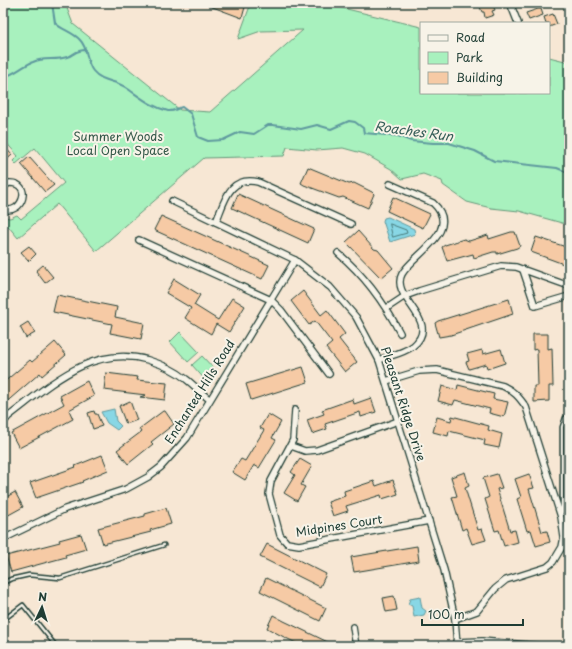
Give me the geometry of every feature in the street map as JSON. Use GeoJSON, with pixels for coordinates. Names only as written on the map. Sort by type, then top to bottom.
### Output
{"type":"FeatureCollection","features":[{"type":"Feature","properties":{"kind":"street"},"geometry":{"type":"LineString","coordinates":[[510,3],[518,22]]}},
{"type":"Feature","properties":{"kind":"street"},"geometry":{"type":"LineString","coordinates":[[216,222],[232,188],[244,181],[250,180],[258,182],[351,224]]}},
{"type":"Feature","properties":{"kind":"street"},"geometry":{"type":"LineString","coordinates":[[3,186],[9,183],[16,183],[23,191],[24,196],[22,201],[12,210],[3,209]]}},
{"type":"Feature","properties":{"kind":"street"},"geometry":{"type":"LineString","coordinates":[[379,360],[412,346],[420,335],[421,321],[405,296],[401,284],[402,274],[434,242],[439,235],[442,221],[438,207],[433,203],[390,184]]}},
{"type":"Feature","properties":{"kind":"street","name":"Pleasant Ridge Drive"},"geometry":{"type":"LineString","coordinates":[[172,201],[295,260],[325,282],[346,303],[368,335],[386,381],[444,570],[455,619],[456,644]]}},
{"type":"Feature","properties":{"kind":"street"},"geometry":{"type":"LineString","coordinates":[[139,240],[271,300],[281,310],[329,374]]}},
{"type":"Feature","properties":{"kind":"street"},"geometry":{"type":"LineString","coordinates":[[338,253],[364,278],[387,308],[400,333]]}},
{"type":"Feature","properties":{"kind":"street","name":"Enchanted Hills Road"},"geometry":{"type":"LineString","coordinates":[[3,539],[65,510],[126,488],[148,477],[161,467],[175,453],[186,438],[295,260]]}},
{"type":"Feature","properties":{"kind":"street"},"geometry":{"type":"LineString","coordinates":[[387,308],[405,296],[492,268],[509,266],[569,286]]}},
{"type":"Feature","properties":{"kind":"street"},"geometry":{"type":"LineString","coordinates":[[523,270],[536,306],[569,296]]}},
{"type":"Feature","properties":{"kind":"street"},"geometry":{"type":"LineString","coordinates":[[3,423],[9,416],[71,370],[87,362],[116,356],[141,358],[170,368],[185,378],[209,399]]}},
{"type":"Feature","properties":{"kind":"street"},"geometry":{"type":"LineString","coordinates":[[386,381],[419,371],[437,370],[503,386],[513,391],[520,397],[526,407],[562,517],[564,537],[562,547],[554,562],[538,571],[506,580],[495,589],[477,611],[455,619]]}},
{"type":"Feature","properties":{"kind":"street","name":"Midpines Court"},"geometry":{"type":"LineString","coordinates":[[295,410],[293,440],[271,481],[268,494],[280,535],[287,543],[299,544],[429,521]]}},
{"type":"Feature","properties":{"kind":"street"},"geometry":{"type":"LineString","coordinates":[[290,446],[305,451],[317,450],[398,421]]}},
{"type":"Feature","properties":{"kind":"street"},"geometry":{"type":"LineString","coordinates":[[352,627],[356,646]]}},
{"type":"Feature","properties":{"kind":"street"},"geometry":{"type":"LineString","coordinates":[[456,644],[482,640],[539,646]]}},
{"type":"Feature","properties":{"kind":"lane"},"geometry":{"type":"LineString","coordinates":[[562,517],[562,427],[565,418],[569,415]]}},
{"type":"Feature","properties":{"kind":"lane"},"geometry":{"type":"LineString","coordinates":[[3,583],[11,579],[29,575],[60,578],[164,545]]}},
{"type":"Feature","properties":{"kind":"lane"},"geometry":{"type":"LineString","coordinates":[[3,620],[23,605],[56,646]]}},
{"type":"Feature","properties":{"kind":"green space","name":"Summer Woods Local Open Space"},"geometry":{"type":"Polygon","coordinates":[[[3,3],[65,3],[73,24],[180,110],[210,112],[303,30],[261,31],[238,39],[250,6],[322,3],[420,27],[420,94],[550,94],[550,57],[569,62],[569,225],[519,211],[491,208],[467,202],[443,185],[442,181],[423,174],[402,179],[391,169],[365,154],[343,148],[317,150],[287,147],[284,156],[204,158],[96,251],[57,204],[18,238],[3,220],[3,217],[10,218],[17,215],[21,219],[64,183],[35,148],[16,164],[13,161],[18,156],[3,139],[3,3]]]}},
{"type":"Feature","properties":{"kind":"green space"},"geometry":{"type":"Polygon","coordinates":[[[180,332],[199,352],[188,362],[170,342],[180,332]]]}},
{"type":"Feature","properties":{"kind":"green space"},"geometry":{"type":"Polygon","coordinates":[[[202,356],[216,371],[207,382],[192,365],[202,356]]]}},
{"type":"Feature","properties":{"kind":"water"},"geometry":{"type":"Polygon","coordinates":[[[388,217],[414,229],[415,234],[390,242],[383,221],[384,218],[388,217]]]}},
{"type":"Feature","properties":{"kind":"water"},"geometry":{"type":"Polygon","coordinates":[[[114,409],[116,421],[121,426],[117,430],[107,423],[101,412],[114,409]]]}},
{"type":"Feature","properties":{"kind":"water"},"geometry":{"type":"Polygon","coordinates":[[[420,597],[422,608],[426,611],[424,615],[414,617],[412,606],[408,604],[410,599],[420,597]]]}},
{"type":"Feature","properties":{"kind":"building"},"geometry":{"type":"Polygon","coordinates":[[[202,3],[239,3],[245,7],[242,18],[202,3]]]}},
{"type":"Feature","properties":{"kind":"building"},"geometry":{"type":"Polygon","coordinates":[[[483,3],[492,3],[495,10],[492,11],[494,15],[485,18],[484,12],[482,12],[480,7],[484,5],[483,3]]]}},
{"type":"Feature","properties":{"kind":"building"},"geometry":{"type":"Polygon","coordinates":[[[541,9],[543,15],[529,20],[526,13],[541,9]]]}},
{"type":"Feature","properties":{"kind":"building"},"geometry":{"type":"Polygon","coordinates":[[[553,14],[557,24],[550,27],[550,22],[546,22],[544,17],[553,14]]]}},
{"type":"Feature","properties":{"kind":"building"},"geometry":{"type":"Polygon","coordinates":[[[3,145],[12,155],[3,163],[3,145]]]}},
{"type":"Feature","properties":{"kind":"building"},"geometry":{"type":"Polygon","coordinates":[[[29,157],[54,185],[45,192],[21,164],[29,157]]]}},
{"type":"Feature","properties":{"kind":"building"},"geometry":{"type":"Polygon","coordinates":[[[308,167],[349,184],[354,183],[372,192],[374,194],[368,208],[343,197],[339,198],[301,183],[308,167]]]}},
{"type":"Feature","properties":{"kind":"building"},"geometry":{"type":"Polygon","coordinates":[[[238,194],[314,229],[308,243],[232,208],[238,194]]]}},
{"type":"Feature","properties":{"kind":"building"},"geometry":{"type":"Polygon","coordinates":[[[393,197],[430,214],[423,228],[387,211],[393,197]]]}},
{"type":"Feature","properties":{"kind":"building"},"geometry":{"type":"Polygon","coordinates":[[[161,216],[269,265],[262,279],[154,230],[161,216]]]}},
{"type":"Feature","properties":{"kind":"building"},"geometry":{"type":"Polygon","coordinates":[[[358,231],[374,249],[378,250],[393,268],[381,278],[346,242],[358,231]]]}},
{"type":"Feature","properties":{"kind":"building"},"geometry":{"type":"Polygon","coordinates":[[[515,232],[520,246],[497,254],[497,252],[493,252],[474,258],[473,254],[447,261],[442,247],[464,239],[469,241],[488,235],[489,239],[515,232]]]}},
{"type":"Feature","properties":{"kind":"building"},"geometry":{"type":"Polygon","coordinates":[[[536,237],[569,248],[569,266],[531,252],[536,237]]]}},
{"type":"Feature","properties":{"kind":"building"},"geometry":{"type":"Polygon","coordinates":[[[29,246],[36,254],[29,261],[21,252],[29,246]]]}},
{"type":"Feature","properties":{"kind":"building"},"geometry":{"type":"Polygon","coordinates":[[[43,265],[53,277],[45,283],[36,271],[43,265]]]}},
{"type":"Feature","properties":{"kind":"building"},"geometry":{"type":"Polygon","coordinates":[[[174,279],[200,295],[194,305],[218,320],[232,298],[245,306],[229,332],[216,324],[211,334],[185,318],[191,308],[166,293],[174,279]]]}},
{"type":"Feature","properties":{"kind":"building"},"geometry":{"type":"Polygon","coordinates":[[[303,291],[321,315],[327,310],[345,334],[339,339],[357,362],[345,372],[326,348],[332,343],[315,321],[309,325],[291,301],[303,291]]]}},
{"type":"Feature","properties":{"kind":"building"},"geometry":{"type":"Polygon","coordinates":[[[57,295],[117,307],[115,317],[144,323],[141,339],[110,333],[112,324],[53,312],[57,295]]]}},
{"type":"Feature","properties":{"kind":"building"},"geometry":{"type":"Polygon","coordinates":[[[509,299],[513,314],[451,335],[439,337],[435,323],[438,321],[509,299]]]}},
{"type":"Feature","properties":{"kind":"building"},"geometry":{"type":"Polygon","coordinates":[[[28,322],[35,333],[26,338],[20,327],[28,322]]]}},
{"type":"Feature","properties":{"kind":"building"},"geometry":{"type":"Polygon","coordinates":[[[533,334],[548,334],[548,349],[552,348],[553,386],[549,386],[549,401],[534,402],[534,386],[538,386],[537,349],[533,350],[533,334]]]}},
{"type":"Feature","properties":{"kind":"building"},"geometry":{"type":"Polygon","coordinates":[[[55,342],[66,355],[42,376],[40,373],[3,405],[3,383],[30,360],[32,362],[55,342]]]}},
{"type":"Feature","properties":{"kind":"building"},"geometry":{"type":"Polygon","coordinates":[[[501,349],[505,363],[487,369],[486,364],[469,369],[466,362],[469,361],[467,354],[482,350],[483,354],[501,349]]]}},
{"type":"Feature","properties":{"kind":"building"},"geometry":{"type":"Polygon","coordinates":[[[303,367],[308,382],[251,400],[246,384],[303,367]]]}},
{"type":"Feature","properties":{"kind":"building"},"geometry":{"type":"Polygon","coordinates":[[[106,373],[138,377],[137,380],[167,383],[165,400],[140,397],[146,395],[104,390],[106,373]]]}},
{"type":"Feature","properties":{"kind":"building"},"geometry":{"type":"Polygon","coordinates":[[[87,381],[94,396],[69,410],[73,419],[19,448],[11,433],[64,404],[60,396],[87,381]]]}},
{"type":"Feature","properties":{"kind":"building"},"geometry":{"type":"Polygon","coordinates":[[[458,385],[494,394],[493,399],[508,402],[504,417],[489,413],[490,409],[455,400],[453,405],[438,401],[442,386],[457,390],[458,385]]]}},
{"type":"Feature","properties":{"kind":"building"},"geometry":{"type":"Polygon","coordinates":[[[371,398],[376,412],[361,417],[360,412],[325,424],[327,429],[312,434],[307,420],[324,414],[322,410],[353,399],[354,404],[371,398]]]}},
{"type":"Feature","properties":{"kind":"building"},"geometry":{"type":"Polygon","coordinates":[[[130,401],[137,420],[126,424],[119,406],[130,401]]]}},
{"type":"Feature","properties":{"kind":"building"},"geometry":{"type":"Polygon","coordinates":[[[94,411],[95,414],[97,414],[102,426],[93,429],[88,413],[94,411]]]}},
{"type":"Feature","properties":{"kind":"building"},"geometry":{"type":"Polygon","coordinates":[[[165,411],[174,424],[151,442],[153,444],[128,464],[117,450],[141,432],[139,429],[165,411]]]}},
{"type":"Feature","properties":{"kind":"building"},"geometry":{"type":"Polygon","coordinates":[[[268,414],[281,422],[272,438],[276,440],[259,468],[254,465],[245,480],[232,472],[241,459],[245,461],[264,430],[260,428],[268,414]]]}},
{"type":"Feature","properties":{"kind":"building"},"geometry":{"type":"Polygon","coordinates":[[[452,416],[489,426],[488,430],[502,434],[499,448],[484,445],[485,440],[449,431],[448,436],[433,432],[437,417],[451,421],[452,416]]]}},
{"type":"Feature","properties":{"kind":"building"},"geometry":{"type":"Polygon","coordinates":[[[102,455],[108,470],[82,481],[83,482],[36,498],[30,483],[76,467],[75,466],[102,455]]]}},
{"type":"Feature","properties":{"kind":"building"},"geometry":{"type":"Polygon","coordinates":[[[300,459],[312,466],[301,485],[305,487],[297,501],[284,493],[295,475],[291,472],[300,459]]]}},
{"type":"Feature","properties":{"kind":"building"},"geometry":{"type":"Polygon","coordinates":[[[465,472],[469,486],[465,488],[478,530],[482,529],[486,540],[472,544],[466,528],[462,530],[452,497],[457,496],[451,477],[465,472]]]}},
{"type":"Feature","properties":{"kind":"building"},"geometry":{"type":"Polygon","coordinates":[[[497,474],[502,488],[497,489],[510,531],[515,530],[518,542],[504,546],[499,530],[495,531],[485,499],[489,497],[483,478],[497,474]]]}},
{"type":"Feature","properties":{"kind":"building"},"geometry":{"type":"Polygon","coordinates":[[[529,474],[534,488],[529,489],[542,532],[547,531],[550,542],[536,546],[531,530],[527,531],[517,499],[521,497],[515,479],[529,474]]]}},
{"type":"Feature","properties":{"kind":"building"},"geometry":{"type":"Polygon","coordinates":[[[393,480],[398,494],[382,499],[381,495],[346,506],[348,511],[333,516],[328,502],[345,496],[344,491],[374,481],[376,486],[393,480]]]}},
{"type":"Feature","properties":{"kind":"building"},"geometry":{"type":"Polygon","coordinates":[[[15,492],[23,507],[3,518],[3,499],[15,492]]]}},
{"type":"Feature","properties":{"kind":"building"},"geometry":{"type":"Polygon","coordinates":[[[166,508],[171,524],[150,530],[151,532],[103,544],[98,528],[145,516],[145,514],[166,508]]]}},
{"type":"Feature","properties":{"kind":"building"},"geometry":{"type":"Polygon","coordinates":[[[81,534],[86,549],[65,555],[66,557],[11,572],[6,556],[60,542],[59,540],[81,534]]]}},
{"type":"Feature","properties":{"kind":"building"},"geometry":{"type":"Polygon","coordinates":[[[267,544],[326,574],[320,587],[260,557],[267,544]]]}},
{"type":"Feature","properties":{"kind":"building"},"geometry":{"type":"Polygon","coordinates":[[[417,546],[419,561],[354,572],[351,557],[417,546]]]}},
{"type":"Feature","properties":{"kind":"building"},"geometry":{"type":"Polygon","coordinates":[[[266,578],[326,608],[320,621],[260,591],[266,578]]]}},
{"type":"Feature","properties":{"kind":"building"},"geometry":{"type":"Polygon","coordinates":[[[394,596],[397,610],[386,612],[383,598],[394,596]]]}},
{"type":"Feature","properties":{"kind":"building"},"geometry":{"type":"Polygon","coordinates":[[[273,615],[336,646],[302,646],[267,628],[273,615]]]}},
{"type":"Feature","properties":{"kind":"waterway","name":"Roaches Run"},"geometry":{"type":"LineString","coordinates":[[52,3],[55,23],[80,40],[85,47],[89,63],[97,75],[125,87],[151,104],[162,109],[170,111],[182,107],[191,114],[198,137],[208,141],[223,140],[240,132],[254,134],[268,125],[301,129],[317,125],[331,129],[349,121],[355,122],[363,128],[364,133],[398,136],[411,141],[449,143],[475,151],[494,161],[557,168],[569,173]]}},
{"type":"Feature","properties":{"kind":"waterway"},"geometry":{"type":"LineString","coordinates":[[3,77],[37,61],[63,58],[79,51],[86,50]]}}]}
